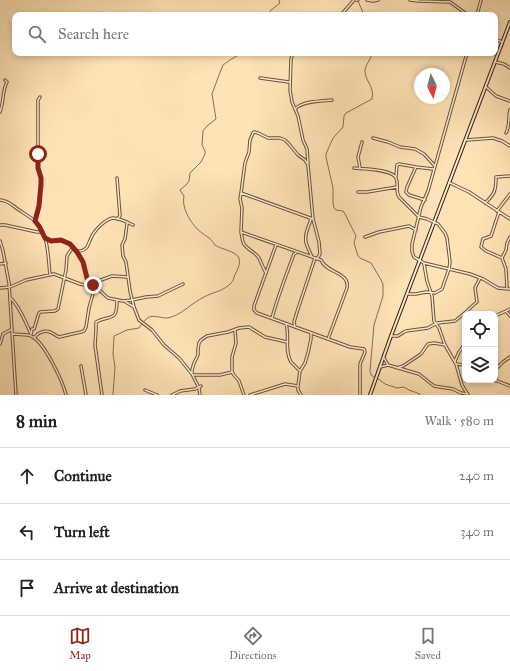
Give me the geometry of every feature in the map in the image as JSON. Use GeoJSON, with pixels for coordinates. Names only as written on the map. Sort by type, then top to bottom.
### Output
{"type":"FeatureCollection","features":[{"type":"Feature","properties":{"kind":"main road"},"geometry":{"type":"LineString","coordinates":[[498,53],[510,22]]}},
{"type":"Feature","properties":{"kind":"main road"},"geometry":{"type":"LineString","coordinates":[[370,395],[497,56]]}},
{"type":"Feature","properties":{"kind":"street"},"geometry":{"type":"LineString","coordinates":[[344,12],[356,0]]}},
{"type":"Feature","properties":{"kind":"street"},"geometry":{"type":"LineString","coordinates":[[366,0],[378,0]]}},
{"type":"Feature","properties":{"kind":"street"},"geometry":{"type":"LineString","coordinates":[[410,0],[450,1],[464,12]]}},
{"type":"Feature","properties":{"kind":"street"},"geometry":{"type":"LineString","coordinates":[[478,12],[481,0]]}},
{"type":"Feature","properties":{"kind":"street"},"geometry":{"type":"LineString","coordinates":[[498,40],[502,42]]}},
{"type":"Feature","properties":{"kind":"street"},"geometry":{"type":"LineString","coordinates":[[292,56],[289,82],[291,99],[298,116],[303,140],[307,149],[312,219],[319,242],[321,260],[324,265],[343,276],[347,283],[347,288],[328,340]]}},
{"type":"Feature","properties":{"kind":"street"},"geometry":{"type":"LineString","coordinates":[[466,56],[425,200],[421,207],[412,248],[414,257],[424,263],[470,274],[498,288],[510,289]]}},
{"type":"Feature","properties":{"kind":"street"},"geometry":{"type":"LineString","coordinates":[[495,62],[504,64],[510,68]]}},
{"type":"Feature","properties":{"kind":"street"},"geometry":{"type":"LineString","coordinates":[[260,78],[289,82]]}},
{"type":"Feature","properties":{"kind":"street"},"geometry":{"type":"LineString","coordinates":[[0,112],[3,104],[3,90],[7,82],[4,80]]}},
{"type":"Feature","properties":{"kind":"street"},"geometry":{"type":"LineString","coordinates":[[486,86],[496,96],[510,100]]}},
{"type":"Feature","properties":{"kind":"street"},"geometry":{"type":"LineString","coordinates":[[35,221],[39,206],[41,184],[38,168],[38,100],[40,97]]}},
{"type":"Feature","properties":{"kind":"street"},"geometry":{"type":"LineString","coordinates":[[295,108],[314,102],[332,100]]}},
{"type":"Feature","properties":{"kind":"street"},"geometry":{"type":"LineString","coordinates":[[506,133],[509,125],[510,110]]}},
{"type":"Feature","properties":{"kind":"street"},"geometry":{"type":"LineString","coordinates":[[266,273],[261,266],[260,259],[244,245],[241,232],[242,208],[240,199],[245,163],[249,152],[250,140],[254,132],[268,138],[280,138],[285,140],[308,165]]}},
{"type":"Feature","properties":{"kind":"street"},"geometry":{"type":"LineString","coordinates":[[373,138],[400,147],[416,149],[424,154],[434,165]]}},
{"type":"Feature","properties":{"kind":"street"},"geometry":{"type":"LineString","coordinates":[[466,140],[493,138],[510,146]]}},
{"type":"Feature","properties":{"kind":"street"},"geometry":{"type":"LineString","coordinates":[[360,168],[358,157],[362,142]]}},
{"type":"Feature","properties":{"kind":"street"},"geometry":{"type":"LineString","coordinates":[[408,294],[437,292],[442,289],[449,268],[450,258],[447,238],[442,228],[434,222],[419,217],[399,197],[397,192],[396,177],[397,165],[433,169]]}},
{"type":"Feature","properties":{"kind":"street"},"geometry":{"type":"LineString","coordinates":[[416,167],[406,192],[409,195],[425,200]]}},
{"type":"Feature","properties":{"kind":"street"},"geometry":{"type":"LineString","coordinates":[[354,168],[379,170],[396,177]]}},
{"type":"Feature","properties":{"kind":"street"},"geometry":{"type":"LineString","coordinates":[[485,203],[493,196],[495,192],[496,177],[510,176]]}},
{"type":"Feature","properties":{"kind":"street"},"geometry":{"type":"LineString","coordinates":[[117,178],[120,210],[120,216],[117,219]]}},
{"type":"Feature","properties":{"kind":"street"},"geometry":{"type":"LineString","coordinates":[[450,183],[469,192],[510,219]]}},
{"type":"Feature","properties":{"kind":"street"},"geometry":{"type":"LineString","coordinates":[[358,192],[397,187]]}},
{"type":"Feature","properties":{"kind":"street"},"geometry":{"type":"LineString","coordinates":[[241,193],[312,219]]}},
{"type":"Feature","properties":{"kind":"street"},"geometry":{"type":"LineString","coordinates":[[502,258],[486,251],[481,247],[483,239],[491,236],[498,211],[510,193]]}},
{"type":"Feature","properties":{"kind":"street"},"geometry":{"type":"LineString","coordinates":[[0,200],[8,202],[35,221],[39,226],[45,238],[50,275]]}},
{"type":"Feature","properties":{"kind":"street"},"geometry":{"type":"LineString","coordinates":[[77,252],[86,249],[92,235],[100,225],[113,218],[129,222],[133,225]]}},
{"type":"Feature","properties":{"kind":"street"},"geometry":{"type":"LineString","coordinates":[[312,219],[306,231],[306,244],[314,258]]}},
{"type":"Feature","properties":{"kind":"street"},"geometry":{"type":"LineString","coordinates":[[125,221],[127,224],[125,239],[122,245],[122,256],[126,262],[132,300],[140,321],[152,330],[164,345],[179,358],[200,387],[200,395]]}},
{"type":"Feature","properties":{"kind":"street"},"geometry":{"type":"LineString","coordinates":[[0,225],[42,232]]}},
{"type":"Feature","properties":{"kind":"street"},"geometry":{"type":"LineString","coordinates":[[365,237],[379,232],[409,226],[416,230]]}},
{"type":"Feature","properties":{"kind":"street"},"geometry":{"type":"LineString","coordinates":[[241,232],[321,260]]}},
{"type":"Feature","properties":{"kind":"street"},"geometry":{"type":"LineString","coordinates":[[507,289],[506,269],[502,258],[510,237]]}},
{"type":"Feature","properties":{"kind":"street"},"geometry":{"type":"LineString","coordinates":[[45,238],[51,241],[61,240],[70,244],[83,262],[87,278],[108,298],[123,301],[158,296],[183,284]]}},
{"type":"Feature","properties":{"kind":"street"},"geometry":{"type":"LineString","coordinates":[[0,241],[10,287],[16,395]]}},
{"type":"Feature","properties":{"kind":"street"},"geometry":{"type":"LineString","coordinates":[[276,245],[254,306],[254,310],[257,313],[328,340],[357,349],[362,348],[365,352],[360,364],[360,395]]}},
{"type":"Feature","properties":{"kind":"street"},"geometry":{"type":"LineString","coordinates":[[31,335],[39,313],[55,311],[58,309],[67,256],[73,247]]}},
{"type":"Feature","properties":{"kind":"street"},"geometry":{"type":"LineString","coordinates":[[272,318],[294,254],[297,252]]}},
{"type":"Feature","properties":{"kind":"street"},"geometry":{"type":"LineString","coordinates":[[295,327],[294,322],[314,258],[320,254]]}},
{"type":"Feature","properties":{"kind":"street"},"geometry":{"type":"LineString","coordinates":[[0,264],[6,263]]}},
{"type":"Feature","properties":{"kind":"street"},"geometry":{"type":"LineString","coordinates":[[424,263],[431,292],[435,324],[439,328],[445,345],[456,363],[462,385],[468,394]]}},
{"type":"Feature","properties":{"kind":"street"},"geometry":{"type":"LineString","coordinates":[[0,288],[10,287],[26,280],[54,274],[80,284],[94,286]]}},
{"type":"Feature","properties":{"kind":"street"},"geometry":{"type":"LineString","coordinates":[[34,338],[38,334],[46,332],[59,337],[77,334],[84,331],[94,286],[101,280],[112,276],[128,277]]}},
{"type":"Feature","properties":{"kind":"street"},"geometry":{"type":"LineString","coordinates":[[391,336],[398,336],[406,331],[428,328],[435,324],[455,321],[476,303],[475,288],[480,278]]}},
{"type":"Feature","properties":{"kind":"street"},"geometry":{"type":"LineString","coordinates":[[10,298],[17,306],[31,335],[47,354],[61,380],[66,395]]}},
{"type":"Feature","properties":{"kind":"street"},"geometry":{"type":"LineString","coordinates":[[102,395],[95,345],[96,322],[111,318],[114,315],[117,310],[117,300]]}},
{"type":"Feature","properties":{"kind":"street"},"geometry":{"type":"LineString","coordinates":[[123,301],[134,307]]}},
{"type":"Feature","properties":{"kind":"street"},"geometry":{"type":"LineString","coordinates":[[498,315],[510,309]]}},
{"type":"Feature","properties":{"kind":"street"},"geometry":{"type":"LineString","coordinates":[[506,311],[510,316]]}},
{"type":"Feature","properties":{"kind":"street"},"geometry":{"type":"LineString","coordinates":[[287,329],[294,322]]}},
{"type":"Feature","properties":{"kind":"street"},"geometry":{"type":"LineString","coordinates":[[286,323],[287,347],[290,359],[300,371]]}},
{"type":"Feature","properties":{"kind":"street"},"geometry":{"type":"LineString","coordinates":[[192,375],[194,363],[198,355],[198,346],[201,340],[207,336],[249,327],[265,337],[287,342]]}},
{"type":"Feature","properties":{"kind":"street"},"geometry":{"type":"LineString","coordinates":[[0,344],[3,334],[12,329]]}},
{"type":"Feature","properties":{"kind":"street"},"geometry":{"type":"LineString","coordinates":[[235,330],[236,343],[232,357],[232,372],[239,381],[244,395]]}},
{"type":"Feature","properties":{"kind":"street"},"geometry":{"type":"LineString","coordinates":[[12,333],[31,335]]}},
{"type":"Feature","properties":{"kind":"street"},"geometry":{"type":"LineString","coordinates":[[301,395],[298,390],[300,371],[305,363],[311,333]]}},
{"type":"Feature","properties":{"kind":"street"},"geometry":{"type":"LineString","coordinates":[[311,339],[316,335]]}},
{"type":"Feature","properties":{"kind":"street"},"geometry":{"type":"LineString","coordinates":[[397,368],[403,366],[421,354],[428,344],[434,343],[445,345]]}},
{"type":"Feature","properties":{"kind":"street"},"geometry":{"type":"LineString","coordinates":[[456,363],[459,352],[463,347]]}},
{"type":"Feature","properties":{"kind":"street"},"geometry":{"type":"LineString","coordinates":[[498,367],[510,357]]}},
{"type":"Feature","properties":{"kind":"street"},"geometry":{"type":"LineString","coordinates":[[383,358],[388,365]]}},
{"type":"Feature","properties":{"kind":"street"},"geometry":{"type":"LineString","coordinates":[[456,363],[462,364]]}},
{"type":"Feature","properties":{"kind":"street"},"geometry":{"type":"LineString","coordinates":[[380,367],[388,365],[420,375],[428,382],[436,386],[453,389],[461,393],[468,394]]}},
{"type":"Feature","properties":{"kind":"street"},"geometry":{"type":"LineString","coordinates":[[81,366],[86,395]]}},
{"type":"Feature","properties":{"kind":"street"},"geometry":{"type":"LineString","coordinates":[[192,375],[220,375],[232,372]]}},
{"type":"Feature","properties":{"kind":"street"},"geometry":{"type":"LineString","coordinates":[[498,381],[510,386]]}},
{"type":"Feature","properties":{"kind":"street"},"geometry":{"type":"LineString","coordinates":[[250,395],[285,384],[298,386]]}},
{"type":"Feature","properties":{"kind":"street"},"geometry":{"type":"LineString","coordinates":[[172,395],[200,387]]}},
{"type":"Feature","properties":{"kind":"street"},"geometry":{"type":"LineString","coordinates":[[145,390],[157,395]]}},
{"type":"Feature","properties":{"kind":"waterway"},"geometry":{"type":"LineString","coordinates":[[270,12],[280,3],[279,0]]}},
{"type":"Feature","properties":{"kind":"waterway"},"geometry":{"type":"LineString","coordinates":[[358,1],[363,12]]}},
{"type":"Feature","properties":{"kind":"waterway"},"geometry":{"type":"LineString","coordinates":[[113,395],[115,367],[113,354],[114,336],[127,330],[139,328],[149,317],[172,317],[207,295],[222,290],[233,281],[240,262],[239,258],[235,254],[215,245],[198,230],[188,216],[184,206],[184,196],[180,190],[189,181],[190,173],[201,162],[205,154],[202,145],[203,131],[216,119],[212,94],[223,65],[237,56]]}},
{"type":"Feature","properties":{"kind":"waterway"},"geometry":{"type":"LineString","coordinates":[[371,56],[366,67],[365,75],[372,91],[372,99],[346,113],[344,116],[343,127],[333,138],[326,157],[333,188],[334,208],[336,210],[343,211],[345,214],[356,236],[354,243],[358,256],[371,263],[383,284],[383,296],[374,325],[370,371],[371,375],[374,377]]}},
{"type":"Feature","properties":{"kind":"waterway"},"geometry":{"type":"LineString","coordinates":[[377,378],[385,384],[397,388],[404,387],[420,395]]}},
{"type":"Feature","properties":{"kind":"route"},"geometry":{"type":"LineString","coordinates":[[38,154],[38,168],[41,184],[39,206],[35,221],[45,238],[51,241],[61,240],[70,244],[83,262],[87,278],[93,285]]}}]}
